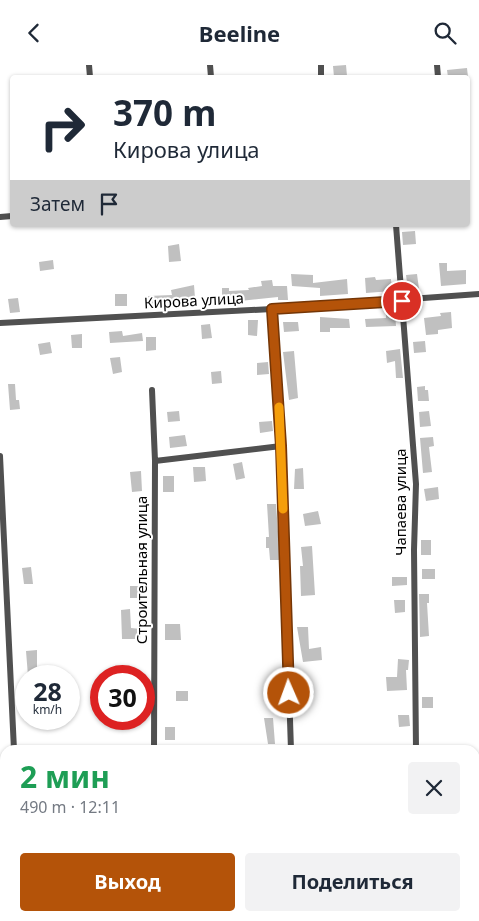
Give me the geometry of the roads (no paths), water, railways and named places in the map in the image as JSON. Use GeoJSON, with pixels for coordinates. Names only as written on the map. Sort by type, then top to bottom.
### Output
{"type":"FeatureCollection","features":[{"type":"Feature","properties":{"kind":"street","name":"Чапаева улица"},"geometry":{"type":"LineString","coordinates":[[396,227],[416,484],[414,550],[416,745]]}},
{"type":"Feature","properties":{"kind":"street","name":"Кирова улица"},"geometry":{"type":"LineString","coordinates":[[0,323],[272,309],[479,294]]}},
{"type":"Feature","properties":{"kind":"street"},"geometry":{"type":"LineString","coordinates":[[272,309],[281,446],[290,745]]}},
{"type":"Feature","properties":{"kind":"street","name":"Строительная улица"},"geometry":{"type":"LineString","coordinates":[[152,390],[155,461],[154,745]]}},
{"type":"Feature","properties":{"kind":"street"},"geometry":{"type":"LineString","coordinates":[[155,461],[281,446]]}},
{"type":"Feature","properties":{"kind":"street"},"geometry":{"type":"LineString","coordinates":[[0,457],[14,745]]}}]}
